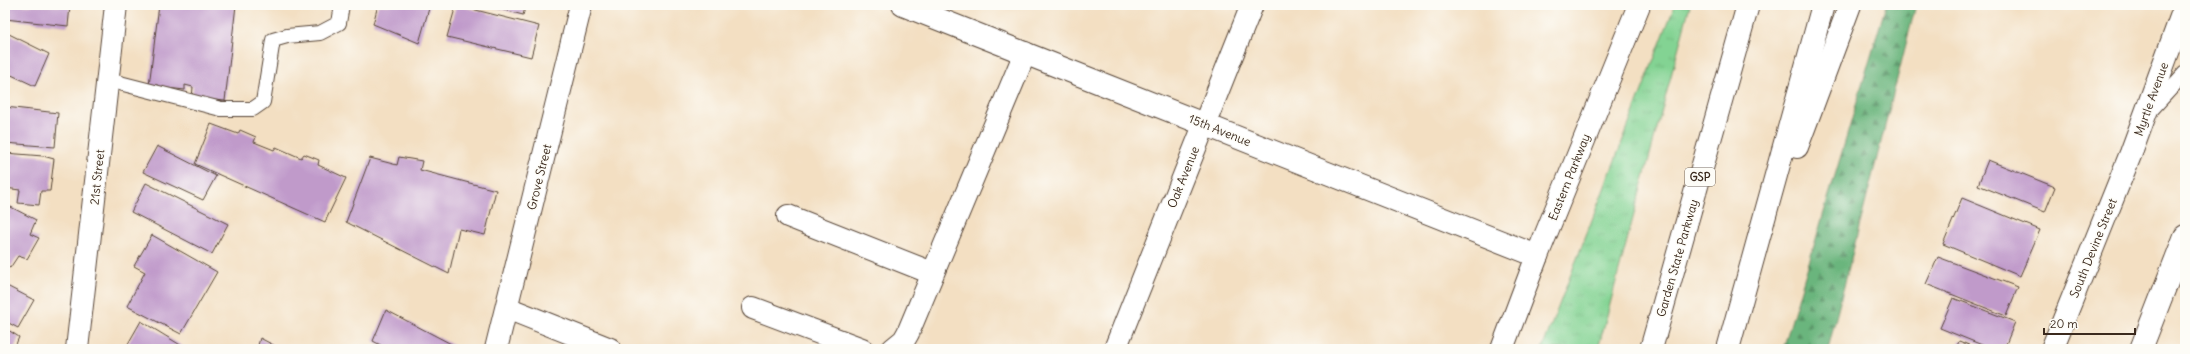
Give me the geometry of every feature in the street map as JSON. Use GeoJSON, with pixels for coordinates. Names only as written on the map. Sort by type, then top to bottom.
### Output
{"type":"FeatureCollection","features":[{"type":"Feature","properties":{"kind":"main road","name":"21st Street"},"geometry":{"type":"LineString","coordinates":[[77,349],[116,5]]}},
{"type":"Feature","properties":{"kind":"main road","name":"Grove Street"},"geometry":{"type":"LineString","coordinates":[[496,349],[581,5]]}},
{"type":"Feature","properties":{"kind":"main road","name":"15th Avenue"},"geometry":{"type":"LineString","coordinates":[[903,5],[1537,256]]}},
{"type":"Feature","properties":{"kind":"main road","name":"Oak Avenue"},"geometry":{"type":"LineString","coordinates":[[1115,349],[1252,5]]}},
{"type":"Feature","properties":{"kind":"main road","name":"Eastern Parkway"},"geometry":{"type":"LineString","coordinates":[[1502,349],[1537,256],[1639,5]]}},
{"type":"Feature","properties":{"kind":"main road","name":"Garden State Parkway"},"geometry":{"type":"LineString","coordinates":[[1652,349],[1748,5]]}},
{"type":"Feature","properties":{"kind":"main road"},"geometry":{"type":"LineString","coordinates":[[1728,349],[1823,5]]}},
{"type":"Feature","properties":{"kind":"main road"},"geometry":{"type":"LineString","coordinates":[[1748,278],[1850,5]]}},
{"type":"Feature","properties":{"kind":"main road","name":"Myrtle Avenue"},"geometry":{"type":"LineString","coordinates":[[2115,192],[2185,6]]}},
{"type":"Feature","properties":{"kind":"main road"},"geometry":{"type":"LineString","coordinates":[[894,349],[904,340],[1025,53]]}},
{"type":"Feature","properties":{"kind":"main road","name":"South Devine Street"},"geometry":{"type":"LineString","coordinates":[[2052,349],[2115,192]]}},
{"type":"Feature","properties":{"kind":"main road"},"geometry":{"type":"LineString","coordinates":[[788,216],[932,273]]}},
{"type":"Feature","properties":{"kind":"main road"},"geometry":{"type":"LineString","coordinates":[[2141,349],[2185,236]]}},
{"type":"Feature","properties":{"kind":"main road"},"geometry":{"type":"LineString","coordinates":[[507,308],[610,349]]}},
{"type":"Feature","properties":{"kind":"main road"},"geometry":{"type":"LineString","coordinates":[[753,308],[862,349]]}},
{"type":"Feature","properties":{"kind":"lane"},"geometry":{"type":"LineString","coordinates":[[108,80],[221,109],[253,109],[263,102],[273,40],[287,36],[320,33],[339,23],[342,5]]}},
{"type":"Feature","properties":{"kind":"lane"},"geometry":{"type":"LineString","coordinates":[[2144,118],[2185,73]]}},
{"type":"Feature","properties":{"kind":"green space"},"geometry":{"type":"Polygon","coordinates":[[[1675,5],[1690,5],[1598,349],[1542,349],[1675,5]]]}},
{"type":"Feature","properties":{"kind":"green space"},"geometry":{"type":"Polygon","coordinates":[[[1886,5],[1916,5],[1828,349],[1783,349],[1886,5]]]}},
{"type":"Feature","properties":{"kind":"building"},"geometry":{"type":"Polygon","coordinates":[[[5,5],[70,6],[68,26],[5,19],[5,5]]]}},
{"type":"Feature","properties":{"kind":"building"},"geometry":{"type":"Polygon","coordinates":[[[159,5],[236,5],[225,101],[192,98],[193,87],[185,85],[185,90],[149,86],[159,5]]]}},
{"type":"Feature","properties":{"kind":"building"},"geometry":{"type":"Polygon","coordinates":[[[378,5],[430,5],[419,43],[373,24],[378,5]]]}},
{"type":"Feature","properties":{"kind":"building"},"geometry":{"type":"Polygon","coordinates":[[[456,5],[539,26],[531,57],[447,37],[456,5]]]}},
{"type":"Feature","properties":{"kind":"building"},"geometry":{"type":"Polygon","coordinates":[[[485,5],[526,5],[523,15],[485,5]]]}},
{"type":"Feature","properties":{"kind":"building"},"geometry":{"type":"Polygon","coordinates":[[[5,32],[49,54],[35,86],[5,72],[5,32]]]}},
{"type":"Feature","properties":{"kind":"building"},"geometry":{"type":"Polygon","coordinates":[[[5,107],[58,113],[55,147],[5,143],[5,107]]]}},
{"type":"Feature","properties":{"kind":"building"},"geometry":{"type":"Polygon","coordinates":[[[211,124],[238,134],[240,130],[256,137],[254,142],[274,150],[276,147],[301,158],[304,154],[319,160],[318,165],[346,178],[325,222],[195,164],[211,124]]]}},
{"type":"Feature","properties":{"kind":"building"},"geometry":{"type":"Polygon","coordinates":[[[157,146],[216,176],[203,200],[143,172],[157,146]]]}},
{"type":"Feature","properties":{"kind":"building"},"geometry":{"type":"Polygon","coordinates":[[[5,153],[43,156],[54,159],[50,191],[41,191],[39,205],[18,203],[20,190],[5,188],[5,153]]]}},
{"type":"Feature","properties":{"kind":"building"},"geometry":{"type":"Polygon","coordinates":[[[399,157],[422,161],[420,170],[496,190],[485,235],[459,229],[449,274],[346,222],[370,158],[397,165],[399,157]]]}},
{"type":"Feature","properties":{"kind":"building"},"geometry":{"type":"Polygon","coordinates":[[[1988,160],[2055,187],[2045,212],[1978,185],[1988,160]]]}},
{"type":"Feature","properties":{"kind":"building"},"geometry":{"type":"Polygon","coordinates":[[[146,183],[228,224],[212,254],[131,212],[146,183]]]}},
{"type":"Feature","properties":{"kind":"building"},"geometry":{"type":"Polygon","coordinates":[[[1962,198],[2040,230],[2020,276],[1943,244],[1962,198]]]}},
{"type":"Feature","properties":{"kind":"building"},"geometry":{"type":"Polygon","coordinates":[[[5,204],[36,220],[30,234],[39,238],[27,259],[18,256],[10,268],[5,265],[5,204]]]}},
{"type":"Feature","properties":{"kind":"building"},"geometry":{"type":"Polygon","coordinates":[[[152,235],[217,272],[181,334],[127,306],[145,272],[134,266],[152,235]]]}},
{"type":"Feature","properties":{"kind":"building"},"geometry":{"type":"Polygon","coordinates":[[[1938,257],[2018,287],[2006,316],[1926,284],[1938,257]]]}},
{"type":"Feature","properties":{"kind":"building"},"geometry":{"type":"Polygon","coordinates":[[[5,285],[34,300],[18,328],[5,321],[5,285]]]}},
{"type":"Feature","properties":{"kind":"building"},"geometry":{"type":"Polygon","coordinates":[[[1953,298],[2015,322],[2004,349],[1992,349],[1940,328],[1953,298]]]}},
{"type":"Feature","properties":{"kind":"building"},"geometry":{"type":"Polygon","coordinates":[[[386,310],[455,346],[454,349],[388,349],[373,341],[386,310]]]}},
{"type":"Feature","properties":{"kind":"building"},"geometry":{"type":"Polygon","coordinates":[[[141,321],[187,349],[125,349],[141,321]]]}},
{"type":"Feature","properties":{"kind":"building"},"geometry":{"type":"Polygon","coordinates":[[[5,328],[19,337],[14,349],[5,349],[5,328]]]}},
{"type":"Feature","properties":{"kind":"building"},"geometry":{"type":"Polygon","coordinates":[[[260,338],[281,349],[257,349],[260,338]]]}},
{"type":"Feature","properties":{"kind":"building"},"geometry":{"type":"Polygon","coordinates":[[[1959,341],[1979,349],[1956,349],[1959,341]]]}}]}
